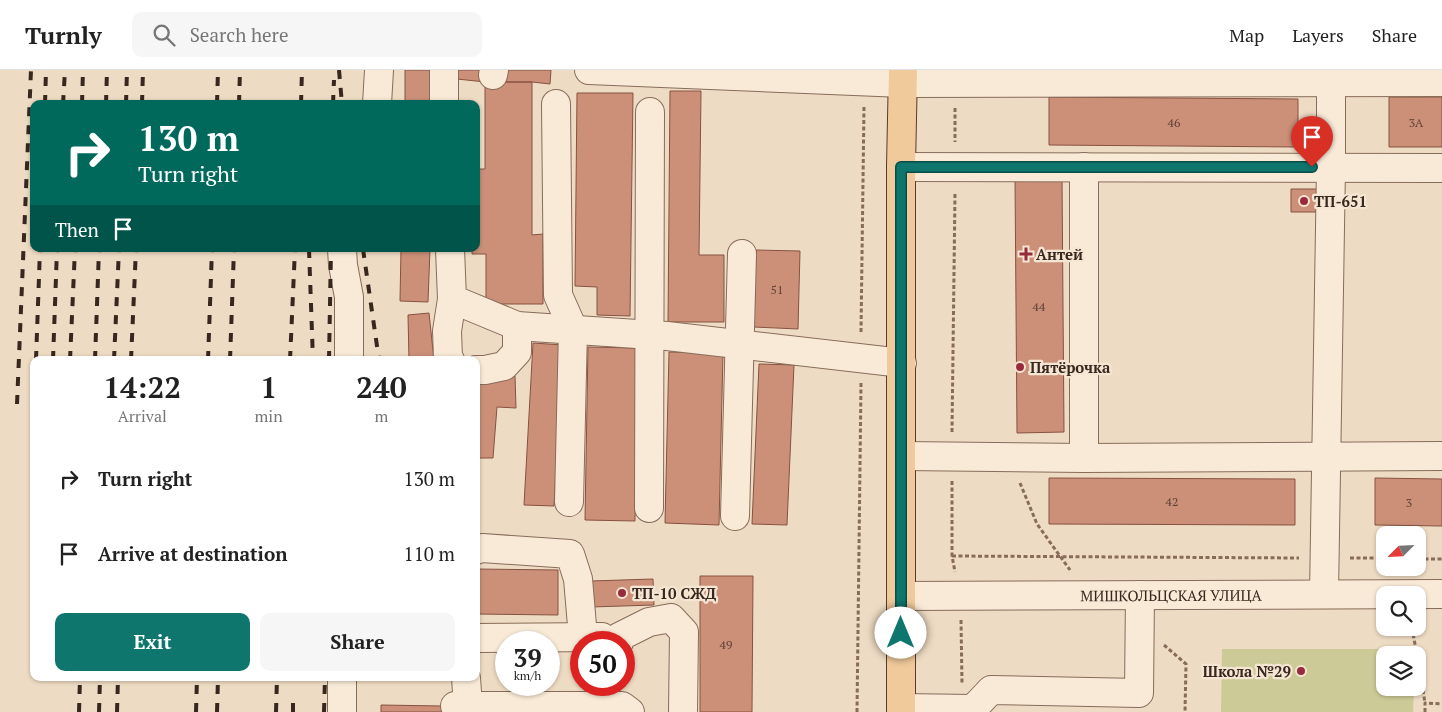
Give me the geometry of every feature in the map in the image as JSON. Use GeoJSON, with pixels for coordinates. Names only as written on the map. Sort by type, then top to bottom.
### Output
{"type":"FeatureCollection","features":[{"type":"Feature","properties":{"kind":"main road"},"geometry":{"type":"LineString","coordinates":[[901,710],[901,167],[903,76]]}},
{"type":"Feature","properties":{"kind":"street"},"geometry":{"type":"LineString","coordinates":[[377,100],[379,70]]}},
{"type":"Feature","properties":{"kind":"street"},"geometry":{"type":"LineString","coordinates":[[444,70],[444,100]]}},
{"type":"Feature","properties":{"kind":"street"},"geometry":{"type":"LineString","coordinates":[[589,70],[864,82],[903,76],[955,83],[1331,76],[1442,82]]}},
{"type":"Feature","properties":{"kind":"street"},"geometry":{"type":"LineString","coordinates":[[1324,594],[1331,76]]}},
{"type":"Feature","properties":{"kind":"street"},"geometry":{"type":"LineString","coordinates":[[556,104],[558,295],[573,330],[569,502]]}},
{"type":"Feature","properties":{"kind":"street"},"geometry":{"type":"LineString","coordinates":[[649,508],[650,112]]}},
{"type":"Feature","properties":{"kind":"street"},"geometry":{"type":"LineString","coordinates":[[901,167],[1442,168]]}},
{"type":"Feature","properties":{"kind":"street"},"geometry":{"type":"LineString","coordinates":[[1084,167],[1084,458]]}},
{"type":"Feature","properties":{"kind":"street"},"geometry":{"type":"LineString","coordinates":[[342,252],[349,297],[349,356]]}},
{"type":"Feature","properties":{"kind":"street"},"geometry":{"type":"LineString","coordinates":[[448,356],[447,331],[452,299],[450,252]]}},
{"type":"Feature","properties":{"kind":"street"},"geometry":{"type":"LineString","coordinates":[[735,516],[742,254]]}},
{"type":"Feature","properties":{"kind":"street"},"geometry":{"type":"LineString","coordinates":[[452,299],[517,326],[650,334],[902,363]]}},
{"type":"Feature","properties":{"kind":"street"},"geometry":{"type":"LineString","coordinates":[[480,370],[504,366],[517,352],[517,326]]}},
{"type":"Feature","properties":{"kind":"street"},"geometry":{"type":"LineString","coordinates":[[902,456],[1084,458],[1442,456]]}},
{"type":"Feature","properties":{"kind":"street"},"geometry":{"type":"LineString","coordinates":[[480,549],[570,554],[578,579],[582,631]]}},
{"type":"Feature","properties":{"kind":"street","name":"МИШКОЛЬЦСКАЯ УЛИЦА"},"geometry":{"type":"LineString","coordinates":[[901,596],[1442,594]]}},
{"type":"Feature","properties":{"kind":"street"},"geometry":{"type":"LineString","coordinates":[[901,710],[973,709],[991,690],[1139,693],[1140,595]]}},
{"type":"Feature","properties":{"kind":"street"},"geometry":{"type":"LineString","coordinates":[[634,631],[649,622],[671,618],[684,632],[683,712]]}},
{"type":"Feature","properties":{"kind":"street"},"geometry":{"type":"LineString","coordinates":[[480,638],[570,638]]}},
{"type":"Feature","properties":{"kind":"street"},"geometry":{"type":"LineString","coordinates":[[342,681],[342,712]]}},
{"type":"Feature","properties":{"kind":"street"},"geometry":{"type":"LineString","coordinates":[[466,681],[462,706],[624,701]]}},
{"type":"Feature","properties":{"kind":"path"},"geometry":{"type":"LineString","coordinates":[[857,712],[864,82]]}},
{"type":"Feature","properties":{"kind":"path"},"geometry":{"type":"LineString","coordinates":[[955,83],[952,556],[960,596],[962,709]]}},
{"type":"Feature","properties":{"kind":"path"},"geometry":{"type":"LineString","coordinates":[[952,556],[1376,558]]}},
{"type":"Feature","properties":{"kind":"path"},"geometry":{"type":"LineString","coordinates":[[1426,559],[1442,559]]}},
{"type":"Feature","properties":{"kind":"path"},"geometry":{"type":"LineString","coordinates":[[1424,696],[1425,712]]}},
{"type":"Feature","properties":{"kind":"path"},"geometry":{"type":"LineString","coordinates":[[1425,703],[1442,704]]}},
{"type":"Feature","properties":{"kind":"shaded area","name":"Школа №29"},"geometry":{"type":"Polygon","coordinates":[[[1222,649],[1376,649],[1376,696],[1414,696],[1413,712],[1221,712],[1222,649]]]}},
{"type":"Feature","properties":{"kind":"building"},"geometry":{"type":"Polygon","coordinates":[[[405,70],[434,70],[433,100],[405,100],[405,70]]]}},
{"type":"Feature","properties":{"kind":"building"},"geometry":{"type":"Polygon","coordinates":[[[457,70],[486,70],[485,82],[457,79],[457,70]]]}},
{"type":"Feature","properties":{"kind":"building"},"geometry":{"type":"Polygon","coordinates":[[[502,70],[551,70],[550,84],[501,82],[502,70]]]}},
{"type":"Feature","properties":{"kind":"building"},"geometry":{"type":"Polygon","coordinates":[[[485,82],[532,82],[532,235],[543,234],[543,304],[486,304],[486,254],[472,254],[472,252],[480,252],[480,169],[485,169],[485,82]]]}},
{"type":"Feature","properties":{"kind":"building"},"geometry":{"type":"Polygon","coordinates":[[[670,91],[701,91],[699,255],[724,255],[724,322],[668,322],[670,91]]]}},
{"type":"Feature","properties":{"kind":"building"},"geometry":{"type":"Polygon","coordinates":[[[577,93],[633,93],[630,316],[597,315],[597,287],[575,286],[577,93]]]}},
{"type":"Feature","properties":{"kind":"building"},"geometry":{"type":"Polygon","coordinates":[[[1049,97],[1298,99],[1298,147],[1049,145],[1049,97]]]}},
{"type":"Feature","properties":{"kind":"building"},"geometry":{"type":"Polygon","coordinates":[[[1389,97],[1442,97],[1442,147],[1389,147],[1389,97]]]}},
{"type":"Feature","properties":{"kind":"building"},"geometry":{"type":"Polygon","coordinates":[[[1015,179],[1062,179],[1064,432],[1017,433],[1015,179]]]}},
{"type":"Feature","properties":{"kind":"building","name":"ТП-651"},"geometry":{"type":"Polygon","coordinates":[[[1291,189],[1318,189],[1318,212],[1291,212],[1291,189]]]}},
{"type":"Feature","properties":{"kind":"building"},"geometry":{"type":"Polygon","coordinates":[[[756,250],[800,251],[798,329],[754,327],[756,250]]]}},
{"type":"Feature","properties":{"kind":"building"},"geometry":{"type":"Polygon","coordinates":[[[401,252],[430,252],[428,302],[400,301],[401,252]]]}},
{"type":"Feature","properties":{"kind":"building"},"geometry":{"type":"Polygon","coordinates":[[[429,313],[434,356],[409,356],[408,315],[429,313]]]}},
{"type":"Feature","properties":{"kind":"building"},"geometry":{"type":"Polygon","coordinates":[[[533,343],[563,345],[554,506],[524,505],[533,343]]]}},
{"type":"Feature","properties":{"kind":"building"},"geometry":{"type":"Polygon","coordinates":[[[588,347],[637,348],[635,521],[585,520],[588,347]]]}},
{"type":"Feature","properties":{"kind":"building"},"geometry":{"type":"Polygon","coordinates":[[[669,352],[723,353],[719,525],[665,523],[669,352]]]}},
{"type":"Feature","properties":{"kind":"building"},"geometry":{"type":"Polygon","coordinates":[[[759,364],[794,365],[787,525],[752,524],[759,364]]]}},
{"type":"Feature","properties":{"kind":"building"},"geometry":{"type":"Polygon","coordinates":[[[515,376],[516,408],[497,407],[493,458],[480,458],[480,378],[515,376]]]}},
{"type":"Feature","properties":{"kind":"building"},"geometry":{"type":"Polygon","coordinates":[[[1049,478],[1295,479],[1295,525],[1049,524],[1049,478]]]}},
{"type":"Feature","properties":{"kind":"building"},"geometry":{"type":"Polygon","coordinates":[[[1375,478],[1442,479],[1442,526],[1375,525],[1375,478]]]}},
{"type":"Feature","properties":{"kind":"building"},"geometry":{"type":"Polygon","coordinates":[[[480,569],[558,570],[558,615],[480,614],[480,569]]]}},
{"type":"Feature","properties":{"kind":"building"},"geometry":{"type":"Polygon","coordinates":[[[700,576],[753,576],[752,712],[700,712],[700,576]]]}},
{"type":"Feature","properties":{"kind":"building","name":"ТП-10 СЖД"},"geometry":{"type":"Polygon","coordinates":[[[653,579],[654,605],[591,607],[591,581],[653,579]]]}},
{"type":"Feature","properties":{"kind":"building"},"geometry":{"type":"Polygon","coordinates":[[[381,705],[443,706],[445,712],[381,712],[381,705]]]}},
{"type":"Feature","properties":{"kind":"railway"},"geometry":{"type":"LineString","coordinates":[[17,404],[31,70]]}},
{"type":"Feature","properties":{"kind":"railway"},"geometry":{"type":"LineString","coordinates":[[45,100],[46,70]]}},
{"type":"Feature","properties":{"kind":"railway"},"geometry":{"type":"LineString","coordinates":[[63,100],[65,70]]}},
{"type":"Feature","properties":{"kind":"railway"},"geometry":{"type":"LineString","coordinates":[[82,100],[83,70]]}},
{"type":"Feature","properties":{"kind":"railway"},"geometry":{"type":"LineString","coordinates":[[106,100],[107,70]]}},
{"type":"Feature","properties":{"kind":"railway"},"geometry":{"type":"LineString","coordinates":[[126,100],[127,70]]}},
{"type":"Feature","properties":{"kind":"railway"},"geometry":{"type":"LineString","coordinates":[[142,100],[143,70]]}},
{"type":"Feature","properties":{"kind":"railway"},"geometry":{"type":"LineString","coordinates":[[217,100],[218,70]]}},
{"type":"Feature","properties":{"kind":"railway"},"geometry":{"type":"LineString","coordinates":[[239,100],[240,70]]}},
{"type":"Feature","properties":{"kind":"railway"},"geometry":{"type":"LineString","coordinates":[[301,100],[302,70]]}},
{"type":"Feature","properties":{"kind":"railway"},"geometry":{"type":"LineString","coordinates":[[339,70],[342,100]]}},
{"type":"Feature","properties":{"kind":"railway"},"geometry":{"type":"LineString","coordinates":[[333,100],[334,80]]}},
{"type":"Feature","properties":{"kind":"railway"},"geometry":{"type":"LineString","coordinates":[[36,356],[40,252]]}},
{"type":"Feature","properties":{"kind":"railway"},"geometry":{"type":"LineString","coordinates":[[53,356],[57,252]]}},
{"type":"Feature","properties":{"kind":"railway"},"geometry":{"type":"LineString","coordinates":[[70,356],[75,252]]}},
{"type":"Feature","properties":{"kind":"railway"},"geometry":{"type":"LineString","coordinates":[[95,356],[99,252]]}},
{"type":"Feature","properties":{"kind":"railway"},"geometry":{"type":"LineString","coordinates":[[114,356],[119,252]]}},
{"type":"Feature","properties":{"kind":"railway"},"geometry":{"type":"LineString","coordinates":[[131,356],[136,252]]}},
{"type":"Feature","properties":{"kind":"railway"},"geometry":{"type":"LineString","coordinates":[[208,356],[212,252]]}},
{"type":"Feature","properties":{"kind":"railway"},"geometry":{"type":"LineString","coordinates":[[230,356],[234,252]]}},
{"type":"Feature","properties":{"kind":"railway"},"geometry":{"type":"LineString","coordinates":[[290,356],[295,252]]}},
{"type":"Feature","properties":{"kind":"railway"},"geometry":{"type":"LineString","coordinates":[[309,252],[313,356]]}},
{"type":"Feature","properties":{"kind":"railway"},"geometry":{"type":"LineString","coordinates":[[329,356],[331,252]]}},
{"type":"Feature","properties":{"kind":"railway"},"geometry":{"type":"LineString","coordinates":[[363,252],[378,356]]}},
{"type":"Feature","properties":{"kind":"railway"},"geometry":{"type":"LineString","coordinates":[[79,712],[80,681]]}},
{"type":"Feature","properties":{"kind":"railway"},"geometry":{"type":"LineString","coordinates":[[99,712],[100,681]]}},
{"type":"Feature","properties":{"kind":"railway"},"geometry":{"type":"LineString","coordinates":[[117,712],[118,681]]}},
{"type":"Feature","properties":{"kind":"railway"},"geometry":{"type":"LineString","coordinates":[[196,712],[197,681]]}},
{"type":"Feature","properties":{"kind":"railway"},"geometry":{"type":"LineString","coordinates":[[217,712],[218,681]]}},
{"type":"Feature","properties":{"kind":"railway"},"geometry":{"type":"LineString","coordinates":[[276,712],[277,681]]}},
{"type":"Feature","properties":{"kind":"railway"},"geometry":{"type":"LineString","coordinates":[[324,712],[325,681]]}},
{"type":"Feature","properties":{"kind":"railway"},"geometry":{"type":"LineString","coordinates":[[293,703],[293,712]]}},
{"type":"Feature","properties":{"kind":"place","name":"ТП-651"},"geometry":{"type":"Point","coordinates":[1304,201]}},
{"type":"Feature","properties":{"kind":"place","name":"Антей"},"geometry":{"type":"Point","coordinates":[1026,254]}},
{"type":"Feature","properties":{"kind":"place","name":"Пятёрочка"},"geometry":{"type":"Point","coordinates":[1020,367]}},
{"type":"Feature","properties":{"kind":"place","name":"ТП-10 СЖД"},"geometry":{"type":"Point","coordinates":[622,593]}},
{"type":"Feature","properties":{"kind":"place","name":"Школа №29"},"geometry":{"type":"Point","coordinates":[1301,671]}},
{"type":"Feature","properties":{"kind":"route"},"geometry":{"type":"LineString","coordinates":[[901,633],[901,167],[1312,167]]}}]}
